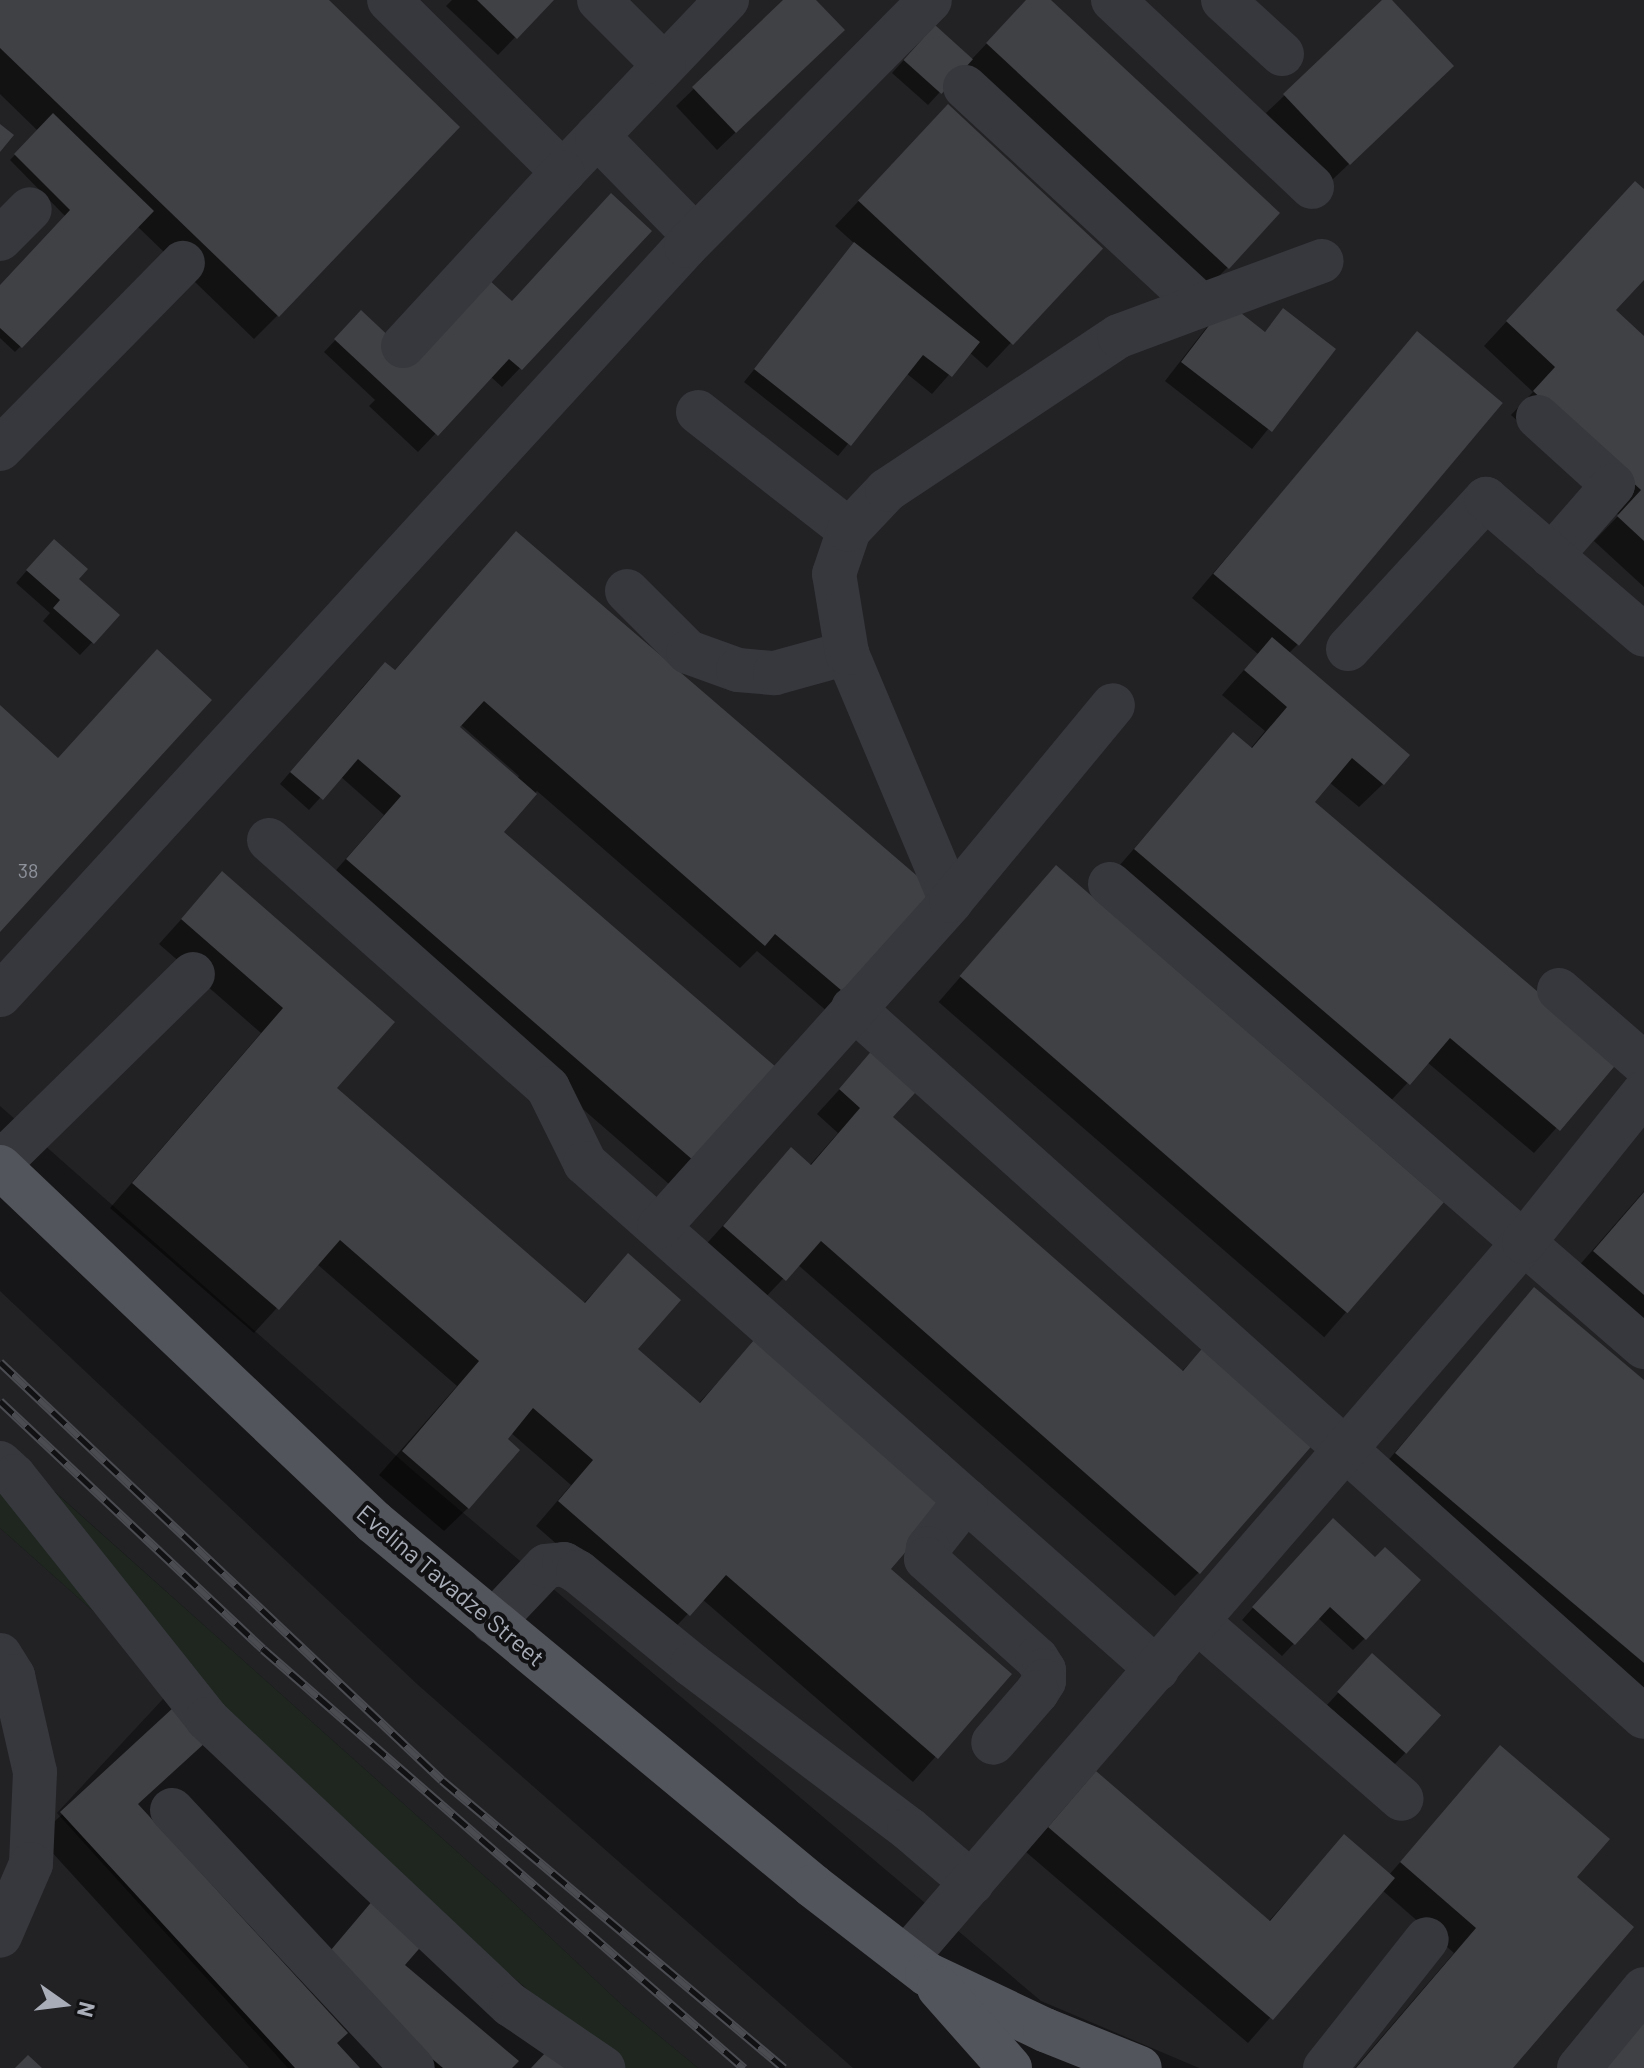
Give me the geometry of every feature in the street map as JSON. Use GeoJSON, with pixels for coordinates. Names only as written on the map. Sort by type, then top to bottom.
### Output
{"type":"FeatureCollection","features":[{"type":"Feature","properties":{"kind":"main road","name":"Evelina Tavadze Street"},"geometry":{"type":"LineString","coordinates":[[0,1165],[374,1522],[813,1886],[917,1966],[1010,2068]]}},
{"type":"Feature","properties":{"kind":"main road","name":"Evelina Tavadze Street"},"geometry":{"type":"LineString","coordinates":[[917,1966],[1045,2030],[1140,2068]]}},
{"type":"Feature","properties":{"kind":"street"},"geometry":{"type":"LineString","coordinates":[[389,0],[563,172]]}},
{"type":"Feature","properties":{"kind":"street"},"geometry":{"type":"LineString","coordinates":[[599,0],[664,65]]}},
{"type":"Feature","properties":{"kind":"street"},"geometry":{"type":"LineString","coordinates":[[403,346],[727,0]]}},
{"type":"Feature","properties":{"kind":"street"},"geometry":{"type":"LineString","coordinates":[[0,995],[695,236],[930,0]]}},
{"type":"Feature","properties":{"kind":"street"},"geometry":{"type":"LineString","coordinates":[[1113,0],[1312,187]]}},
{"type":"Feature","properties":{"kind":"street"},"geometry":{"type":"LineString","coordinates":[[1223,0],[1282,54]]}},
{"type":"Feature","properties":{"kind":"street"},"geometry":{"type":"LineString","coordinates":[[965,87],[1199,304]]}},
{"type":"Feature","properties":{"kind":"street"},"geometry":{"type":"LineString","coordinates":[[597,136],[695,236]]}},
{"type":"Feature","properties":{"kind":"street"},"geometry":{"type":"LineString","coordinates":[[0,239],[30,209]]}},
{"type":"Feature","properties":{"kind":"street"},"geometry":{"type":"LineString","coordinates":[[951,901],[847,653],[834,574],[849,530],[887,490],[1119,336],[1322,261]]}},
{"type":"Feature","properties":{"kind":"street"},"geometry":{"type":"LineString","coordinates":[[0,449],[183,263]]}},
{"type":"Feature","properties":{"kind":"street"},"geometry":{"type":"LineString","coordinates":[[698,412],[849,530]]}},
{"type":"Feature","properties":{"kind":"street"},"geometry":{"type":"LineString","coordinates":[[1538,417],[1613,485],[1551,556]]}},
{"type":"Feature","properties":{"kind":"street"},"geometry":{"type":"LineString","coordinates":[[1348,649],[1486,499],[1644,635]]}},
{"type":"Feature","properties":{"kind":"street"},"geometry":{"type":"LineString","coordinates":[[627,591],[688,652],[738,670],[775,673],[847,653]]}},
{"type":"Feature","properties":{"kind":"street"},"geometry":{"type":"LineString","coordinates":[[659,1227],[951,901],[1113,705]]}},
{"type":"Feature","properties":{"kind":"street"},"geometry":{"type":"LineString","coordinates":[[269,840],[548,1088],[585,1163],[1157,1669]]}},
{"type":"Feature","properties":{"kind":"street"},"geometry":{"type":"LineString","coordinates":[[1110,884],[1644,1347]]}},
{"type":"Feature","properties":{"kind":"street"},"geometry":{"type":"LineString","coordinates":[[0,1165],[193,974]]}},
{"type":"Feature","properties":{"kind":"street"},"geometry":{"type":"LineString","coordinates":[[1559,990],[1644,1064]]}},
{"type":"Feature","properties":{"kind":"street"},"geometry":{"type":"LineString","coordinates":[[853,1008],[1644,1717]]}},
{"type":"Feature","properties":{"kind":"street"},"geometry":{"type":"LineString","coordinates":[[917,1966],[972,1883],[1524,1242],[1644,1092]]}},
{"type":"Feature","properties":{"kind":"street"},"geometry":{"type":"LineString","coordinates":[[0,1463],[14,1476],[207,1719],[511,2005],[603,2068]]}},
{"type":"Feature","properties":{"kind":"street"},"geometry":{"type":"LineString","coordinates":[[966,1500],[928,1548],[926,1559],[1037,1659],[1044,1670],[1044,1681],[1037,1692],[993,1743]]}},
{"type":"Feature","properties":{"kind":"street"},"geometry":{"type":"LineString","coordinates":[[493,1622],[546,1566],[564,1564],[909,1829],[972,1883]]}},
{"type":"Feature","properties":{"kind":"street"},"geometry":{"type":"LineString","coordinates":[[1197,1621],[1402,1799]]}},
{"type":"Feature","properties":{"kind":"street"},"geometry":{"type":"LineString","coordinates":[[0,1655],[13,1676],[35,1772],[31,1864],[0,1936]]}},
{"type":"Feature","properties":{"kind":"street"},"geometry":{"type":"LineString","coordinates":[[172,1810],[413,2068]]}},
{"type":"Feature","properties":{"kind":"street"},"geometry":{"type":"LineString","coordinates":[[1325,2068],[1427,1939]]}},
{"type":"Feature","properties":{"kind":"street"},"geometry":{"type":"LineString","coordinates":[[1579,2068],[1644,1989]]}},
{"type":"Feature","properties":{"kind":"shaded area"},"geometry":{"type":"Polygon","coordinates":[[[0,0],[1644,0],[1644,2068],[1199,2068],[1041,2001],[410,1468],[0,1106],[0,0]]]}},
{"type":"Feature","properties":{"kind":"shaded area"},"geometry":{"type":"Polygon","coordinates":[[[0,1291],[417,1684],[853,2068],[698,2068],[623,2006],[500,1890],[0,1443],[0,1291]]]}},
{"type":"Feature","properties":{"kind":"shaded area"},"geometry":{"type":"Polygon","coordinates":[[[0,1443],[500,1890],[623,2006],[698,2068],[618,2068],[176,1685],[0,1528],[0,1443]]]}},
{"type":"Feature","properties":{"kind":"shaded area"},"geometry":{"type":"Polygon","coordinates":[[[0,1528],[176,1685],[57,1813],[288,2068],[0,2068],[0,1528]]]}},
{"type":"Feature","properties":{"kind":"building"},"geometry":{"type":"Polygon","coordinates":[[[0,0],[329,0],[460,127],[279,317],[0,48],[0,0]]]}},
{"type":"Feature","properties":{"kind":"building"},"geometry":{"type":"Polygon","coordinates":[[[477,0],[554,0],[517,39],[477,0]]]}},
{"type":"Feature","properties":{"kind":"building"},"geometry":{"type":"Polygon","coordinates":[[[783,0],[816,0],[845,30],[736,133],[692,87],[783,0]]]}},
{"type":"Feature","properties":{"kind":"building"},"geometry":{"type":"Polygon","coordinates":[[[1026,0],[1051,0],[1280,213],[1229,269],[986,43],[1026,0]]]}},
{"type":"Feature","properties":{"kind":"building"},"geometry":{"type":"Polygon","coordinates":[[[1382,0],[1392,0],[1454,66],[1350,165],[1283,94],[1382,0]]]}},
{"type":"Feature","properties":{"kind":"building"},"geometry":{"type":"Polygon","coordinates":[[[935,25],[973,59],[941,94],[904,60],[935,25]]]}},
{"type":"Feature","properties":{"kind":"building"},"geometry":{"type":"Polygon","coordinates":[[[948,104],[1103,249],[1013,345],[858,201],[948,104]]]}},
{"type":"Feature","properties":{"kind":"building"},"geometry":{"type":"Polygon","coordinates":[[[53,113],[154,211],[22,348],[0,328],[0,285],[70,210],[14,154],[53,113]]]}},
{"type":"Feature","properties":{"kind":"building"},"geometry":{"type":"Polygon","coordinates":[[[0,124],[14,135],[0,152],[0,124]]]}},
{"type":"Feature","properties":{"kind":"building"},"geometry":{"type":"Polygon","coordinates":[[[1635,181],[1644,189],[1644,280],[1616,310],[1644,336],[1644,541],[1617,516],[1641,490],[1533,391],[1555,367],[1506,321],[1635,181]]]}},
{"type":"Feature","properties":{"kind":"building"},"geometry":{"type":"Polygon","coordinates":[[[611,193],[652,231],[522,370],[509,359],[438,436],[334,339],[361,310],[412,358],[487,278],[512,301],[611,193]]]}},
{"type":"Feature","properties":{"kind":"building"},"geometry":{"type":"Polygon","coordinates":[[[854,242],[980,342],[952,377],[923,355],[851,446],[754,369],[854,242]]]}},
{"type":"Feature","properties":{"kind":"building"},"geometry":{"type":"Polygon","coordinates":[[[1227,302],[1265,332],[1283,308],[1336,349],[1272,432],[1181,362],[1227,302]]]}},
{"type":"Feature","properties":{"kind":"building"},"geometry":{"type":"Polygon","coordinates":[[[1417,331],[1503,403],[1299,646],[1213,574],[1417,331]]]}},
{"type":"Feature","properties":{"kind":"building"},"geometry":{"type":"Polygon","coordinates":[[[516,531],[937,893],[848,996],[775,934],[765,946],[484,701],[460,727],[537,794],[504,832],[776,1067],[694,1161],[346,859],[401,796],[358,759],[323,800],[290,772],[385,662],[395,670],[516,531]]]}},
{"type":"Feature","properties":{"kind":"building"},"geometry":{"type":"Polygon","coordinates":[[[54,539],[88,569],[79,579],[120,615],[94,644],[53,608],[60,600],[26,570],[54,539]]]}},
{"type":"Feature","properties":{"kind":"building"},"geometry":{"type":"Polygon","coordinates":[[[1272,637],[1410,755],[1384,785],[1352,758],[1315,802],[1619,1061],[1560,1131],[1450,1038],[1410,1085],[1134,849],[1233,732],[1252,748],[1287,707],[1244,670],[1272,637]]]}},
{"type":"Feature","properties":{"kind":"building"},"geometry":{"type":"Polygon","coordinates":[[[157,649],[212,700],[0,932],[0,705],[58,758],[157,649]]]}},
{"type":"Feature","properties":{"kind":"building"},"geometry":{"type":"Polygon","coordinates":[[[1056,865],[1444,1202],[1347,1313],[960,976],[1056,865]]]}},
{"type":"Feature","properties":{"kind":"building"},"geometry":{"type":"Polygon","coordinates":[[[222,871],[395,1022],[337,1088],[585,1303],[628,1253],[681,1300],[638,1349],[700,1403],[754,1340],[945,1506],[891,1569],[1012,1674],[938,1759],[726,1575],[690,1616],[558,1501],[593,1460],[533,1408],[508,1439],[520,1450],[469,1509],[402,1451],[479,1361],[340,1240],[279,1310],[132,1183],[283,1008],[181,919],[222,871]]]}},
{"type":"Feature","properties":{"kind":"building"},"geometry":{"type":"Polygon","coordinates":[[[880,1041],[926,1081],[893,1117],[1183,1371],[1206,1344],[1316,1441],[1200,1574],[821,1241],[786,1281],[723,1226],[791,1147],[811,1165],[860,1108],[839,1089],[880,1041]]]}},
{"type":"Feature","properties":{"kind":"building"},"geometry":{"type":"Polygon","coordinates":[[[1644,1192],[1644,1295],[1593,1251],[1644,1192]]]}},
{"type":"Feature","properties":{"kind":"building"},"geometry":{"type":"Polygon","coordinates":[[[1534,1287],[1644,1380],[1644,1663],[1395,1453],[1534,1287]]]}},
{"type":"Feature","properties":{"kind":"building"},"geometry":{"type":"Polygon","coordinates":[[[1333,1518],[1375,1557],[1385,1547],[1421,1580],[1366,1640],[1330,1607],[1295,1645],[1252,1607],[1333,1518]]]}},
{"type":"Feature","properties":{"kind":"building"},"geometry":{"type":"Polygon","coordinates":[[[1372,1653],[1441,1715],[1406,1754],[1337,1692],[1372,1653]]]}},
{"type":"Feature","properties":{"kind":"building"},"geometry":{"type":"Polygon","coordinates":[[[174,1707],[206,1742],[138,1804],[348,2033],[337,2043],[360,2068],[295,2068],[60,1812],[174,1707]]]}},
{"type":"Feature","properties":{"kind":"building"},"geometry":{"type":"Polygon","coordinates":[[[1500,1745],[1610,1839],[1577,1877],[1634,1927],[1513,2068],[1356,2068],[1476,1928],[1400,1862],[1500,1745]]]}},
{"type":"Feature","properties":{"kind":"building"},"geometry":{"type":"Polygon","coordinates":[[[1096,1771],[1270,1921],[1344,1834],[1395,1878],[1273,2020],[1048,1827],[1096,1771]]]}},
{"type":"Feature","properties":{"kind":"building"},"geometry":{"type":"Polygon","coordinates":[[[374,1899],[425,1942],[405,1965],[519,2061],[512,2068],[443,2068],[370,2007],[325,1957],[374,1899]]]}},
{"type":"Feature","properties":{"kind":"building"},"geometry":{"type":"Polygon","coordinates":[[[1644,2014],[1644,2068],[1605,2068],[1644,2014]]]}},
{"type":"Feature","properties":{"kind":"building"},"geometry":{"type":"Polygon","coordinates":[[[547,2051],[566,2068],[531,2068],[547,2051]]]}},
{"type":"Feature","properties":{"kind":"building"},"geometry":{"type":"Polygon","coordinates":[[[28,2055],[42,2068],[15,2068],[28,2055]]]}},
{"type":"Feature","properties":{"kind":"railway"},"geometry":{"type":"LineString","coordinates":[[0,1362],[442,1780],[784,2068]]}},
{"type":"Feature","properties":{"kind":"railway"},"geometry":{"type":"LineString","coordinates":[[0,1401],[263,1649],[744,2068]]}}]}
